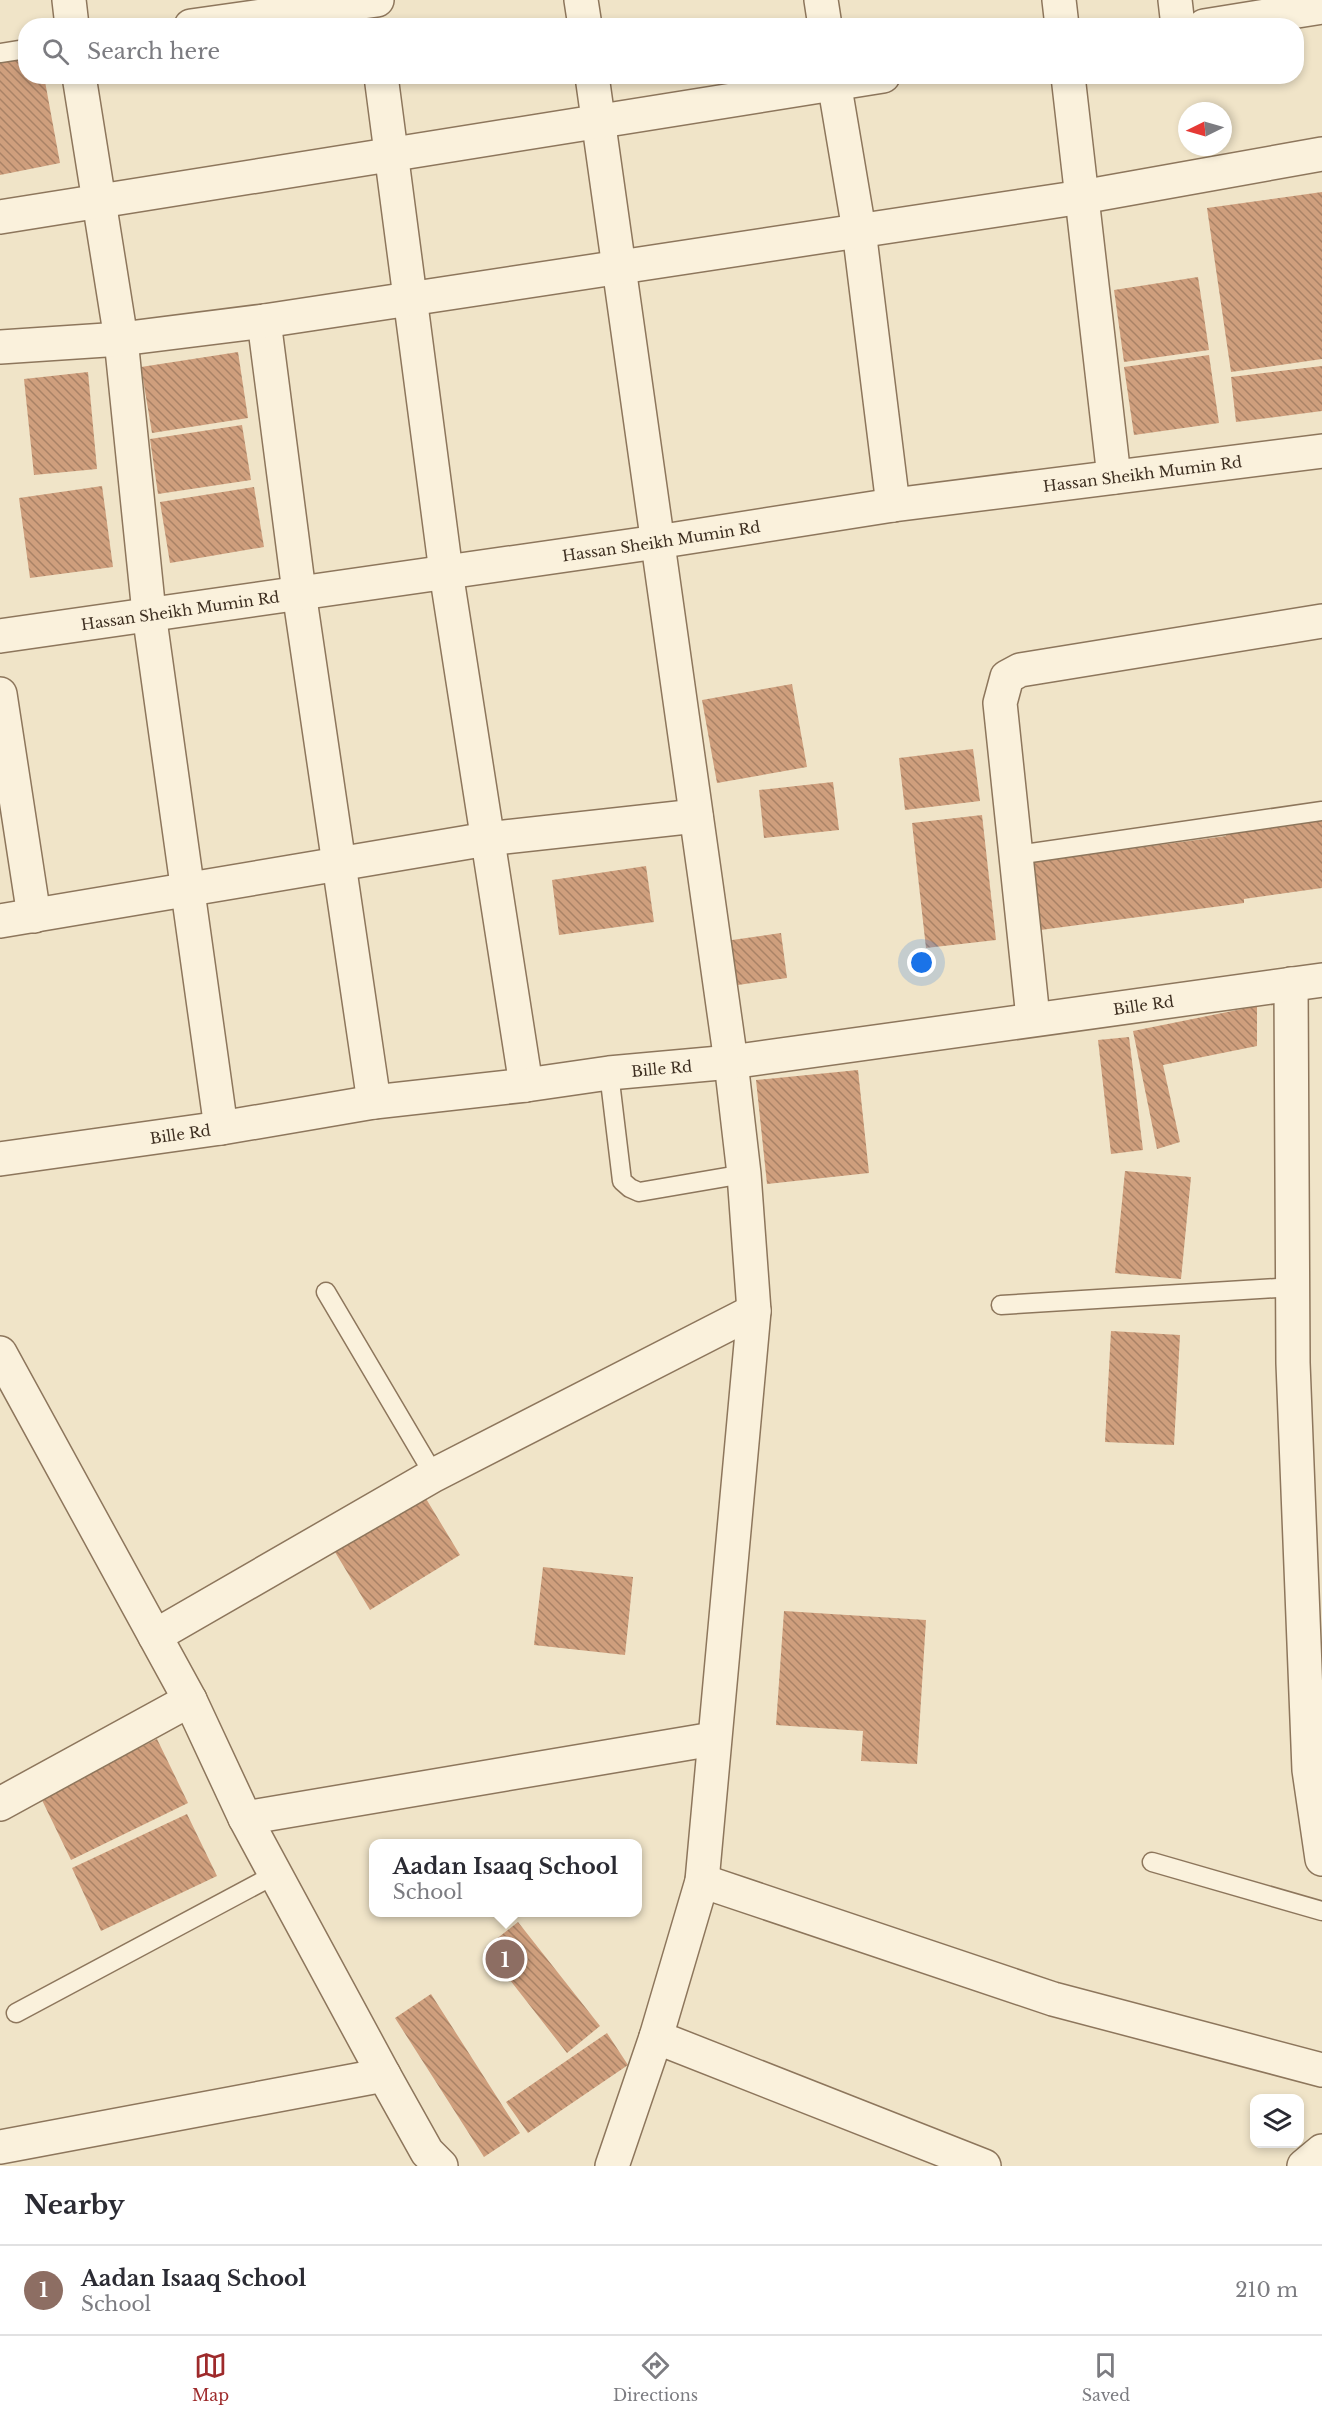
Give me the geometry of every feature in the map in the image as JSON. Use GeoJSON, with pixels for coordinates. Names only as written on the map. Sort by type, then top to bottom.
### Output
{"type":"FeatureCollection","features":[{"type":"Feature","properties":{"kind":"street"},"geometry":{"type":"LineString","coordinates":[[69,0],[71,18]]}},
{"type":"Feature","properties":{"kind":"street"},"geometry":{"type":"LineString","coordinates":[[581,0],[584,18]]}},
{"type":"Feature","properties":{"kind":"street"},"geometry":{"type":"LineString","coordinates":[[821,0],[824,18]]}},
{"type":"Feature","properties":{"kind":"street"},"geometry":{"type":"LineString","coordinates":[[1059,0],[1061,18]]}},
{"type":"Feature","properties":{"kind":"street"},"geometry":{"type":"LineString","coordinates":[[1175,0],[1177,18]]}},
{"type":"Feature","properties":{"kind":"street"},"geometry":{"type":"LineString","coordinates":[[268,18],[373,7]]}},
{"type":"Feature","properties":{"kind":"street"},"geometry":{"type":"LineString","coordinates":[[1254,18],[1322,7]]}},
{"type":"Feature","properties":{"kind":"street"},"geometry":{"type":"LineString","coordinates":[[80,84],[121,339],[149,613],[221,1128]]}},
{"type":"Feature","properties":{"kind":"street"},"geometry":{"type":"LineString","coordinates":[[382,84],[446,572],[526,1085]]}},
{"type":"Feature","properties":{"kind":"street"},"geometry":{"type":"LineString","coordinates":[[593,84],[731,1062],[744,1174],[753,1311],[702,1881],[656,2037],[612,2166]]}},
{"type":"Feature","properties":{"kind":"street"},"geometry":{"type":"LineString","coordinates":[[0,217],[598,122],[812,84]]}},
{"type":"Feature","properties":{"kind":"street"},"geometry":{"type":"LineString","coordinates":[[835,84],[859,230],[893,505]]}},
{"type":"Feature","properties":{"kind":"street"},"geometry":{"type":"LineString","coordinates":[[1069,84],[1114,477]]}},
{"type":"Feature","properties":{"kind":"street"},"geometry":{"type":"LineString","coordinates":[[0,347],[121,339],[264,321],[1082,197],[1322,154]]}},
{"type":"Feature","properties":{"kind":"street"},"geometry":{"type":"LineString","coordinates":[[264,321],[300,592],[374,1102]]}},
{"type":"Feature","properties":{"kind":"street","name":"Hassan Sheikh Mumin Rd"},"geometry":{"type":"LineString","coordinates":[[0,636],[657,542],[893,505],[1322,452]]}},
{"type":"Feature","properties":{"kind":"street"},"geometry":{"type":"LineString","coordinates":[[1033,1018],[1000,703],[1007,677],[1020,670],[1322,621]]}},
{"type":"Feature","properties":{"kind":"street"},"geometry":{"type":"LineString","coordinates":[[0,694],[34,916]]}},
{"type":"Feature","properties":{"kind":"street"},"geometry":{"type":"LineString","coordinates":[[0,921],[487,839],[696,816]]}},
{"type":"Feature","properties":{"kind":"street"},"geometry":{"type":"LineString","coordinates":[[1306,982],[1293,1363],[1309,1758],[1322,1859]]}},
{"type":"Feature","properties":{"kind":"street","name":"Bille Rd"},"geometry":{"type":"LineString","coordinates":[[0,1159],[221,1128],[374,1102],[526,1085],[609,1072],[731,1062],[1033,1018],[1306,982]]}},
{"type":"Feature","properties":{"kind":"street"},"geometry":{"type":"LineString","coordinates":[[155,1636],[434,1474],[753,1311]]}},
{"type":"Feature","properties":{"kind":"street"},"geometry":{"type":"LineString","coordinates":[[0,1353],[190,1700],[245,1818],[384,2074],[427,2161]]}},
{"type":"Feature","properties":{"kind":"street"},"geometry":{"type":"LineString","coordinates":[[0,1804],[190,1700]]}},
{"type":"Feature","properties":{"kind":"street"},"geometry":{"type":"LineString","coordinates":[[245,1818],[713,1739]]}},
{"type":"Feature","properties":{"kind":"street"},"geometry":{"type":"LineString","coordinates":[[702,1881],[1053,1999],[1322,2070]]}},
{"type":"Feature","properties":{"kind":"street"},"geometry":{"type":"LineString","coordinates":[[656,2037],[984,2166]]}},
{"type":"Feature","properties":{"kind":"street"},"geometry":{"type":"LineString","coordinates":[[0,2147],[384,2074]]}},
{"type":"Feature","properties":{"kind":"street"},"geometry":{"type":"LineString","coordinates":[[1304,2166],[1322,2151]]}},
{"type":"Feature","properties":{"kind":"lane"},"geometry":{"type":"LineString","coordinates":[[0,53],[18,50]]}},
{"type":"Feature","properties":{"kind":"lane"},"geometry":{"type":"LineString","coordinates":[[1016,855],[1322,811]]}},
{"type":"Feature","properties":{"kind":"lane"},"geometry":{"type":"LineString","coordinates":[[609,1072],[622,1180],[630,1188],[639,1192],[744,1174]]}},
{"type":"Feature","properties":{"kind":"lane"},"geometry":{"type":"LineString","coordinates":[[1001,1305],[1294,1287]]}},
{"type":"Feature","properties":{"kind":"lane"},"geometry":{"type":"LineString","coordinates":[[326,1292],[434,1474]]}},
{"type":"Feature","properties":{"kind":"lane"},"geometry":{"type":"LineString","coordinates":[[1152,1862],[1322,1911]]}},
{"type":"Feature","properties":{"kind":"lane"},"geometry":{"type":"LineString","coordinates":[[16,2013],[276,1874]]}},
{"type":"Feature","properties":{"kind":"building"},"geometry":{"type":"Polygon","coordinates":[[[18,59],[18,84],[45,84],[60,163],[0,175],[0,62],[18,59]]]}},
{"type":"Feature","properties":{"kind":"building"},"geometry":{"type":"Polygon","coordinates":[[[1322,192],[1322,359],[1231,372],[1207,208],[1322,192]]]}},
{"type":"Feature","properties":{"kind":"building"},"geometry":{"type":"Polygon","coordinates":[[[1198,277],[1209,350],[1124,362],[1114,290],[1198,277]]]}},
{"type":"Feature","properties":{"kind":"building"},"geometry":{"type":"Polygon","coordinates":[[[238,352],[248,418],[152,433],[141,367],[238,352]]]}},
{"type":"Feature","properties":{"kind":"building"},"geometry":{"type":"Polygon","coordinates":[[[1209,355],[1219,423],[1134,435],[1124,367],[1209,355]]]}},
{"type":"Feature","properties":{"kind":"building"},"geometry":{"type":"Polygon","coordinates":[[[1322,366],[1322,411],[1236,422],[1231,377],[1322,366]]]}},
{"type":"Feature","properties":{"kind":"building"},"geometry":{"type":"Polygon","coordinates":[[[88,372],[97,469],[34,475],[24,379],[88,372]]]}},
{"type":"Feature","properties":{"kind":"building"},"geometry":{"type":"Polygon","coordinates":[[[242,425],[251,480],[158,494],[150,439],[242,425]]]}},
{"type":"Feature","properties":{"kind":"building"},"geometry":{"type":"Polygon","coordinates":[[[102,486],[113,567],[30,578],[19,498],[102,486]]]}},
{"type":"Feature","properties":{"kind":"building"},"geometry":{"type":"Polygon","coordinates":[[[254,487],[264,547],[170,563],[160,502],[254,487]]]}},
{"type":"Feature","properties":{"kind":"building"},"geometry":{"type":"Polygon","coordinates":[[[792,684],[807,767],[717,783],[702,700],[792,684]]]}},
{"type":"Feature","properties":{"kind":"building"},"geometry":{"type":"Polygon","coordinates":[[[973,749],[980,801],[905,810],[899,758],[973,749]]]}},
{"type":"Feature","properties":{"kind":"building"},"geometry":{"type":"Polygon","coordinates":[[[833,782],[839,830],[764,838],[759,790],[833,782]]]}},
{"type":"Feature","properties":{"kind":"building"},"geometry":{"type":"Polygon","coordinates":[[[1322,809],[1322,888],[1244,899],[1244,903],[1033,931],[1024,863],[1226,836],[1224,823],[1322,809]]]}},
{"type":"Feature","properties":{"kind":"building"},"geometry":{"type":"Polygon","coordinates":[[[982,815],[996,940],[926,948],[912,823],[982,815]]]}},
{"type":"Feature","properties":{"kind":"building"},"geometry":{"type":"Polygon","coordinates":[[[646,866],[654,922],[559,935],[552,880],[646,866]]]}},
{"type":"Feature","properties":{"kind":"building"},"geometry":{"type":"Polygon","coordinates":[[[781,933],[787,978],[731,986],[725,941],[781,933]]]}},
{"type":"Feature","properties":{"kind":"building"},"geometry":{"type":"Polygon","coordinates":[[[1257,1006],[1257,1046],[1163,1065],[1180,1142],[1157,1149],[1133,1031],[1257,1006]]]}},
{"type":"Feature","properties":{"kind":"building"},"geometry":{"type":"Polygon","coordinates":[[[1129,1037],[1143,1150],[1111,1154],[1098,1040],[1129,1037]]]}},
{"type":"Feature","properties":{"kind":"building"},"geometry":{"type":"Polygon","coordinates":[[[858,1070],[869,1173],[767,1184],[756,1080],[858,1070]]]}},
{"type":"Feature","properties":{"kind":"building"},"geometry":{"type":"Polygon","coordinates":[[[1125,1171],[1191,1177],[1181,1279],[1115,1273],[1125,1171]]]}},
{"type":"Feature","properties":{"kind":"building"},"geometry":{"type":"Polygon","coordinates":[[[1111,1331],[1180,1335],[1174,1445],[1105,1442],[1111,1331]]]}},
{"type":"Feature","properties":{"kind":"building"},"geometry":{"type":"Polygon","coordinates":[[[425,1497],[460,1555],[370,1610],[335,1552],[425,1497]]]}},
{"type":"Feature","properties":{"kind":"building"},"geometry":{"type":"Polygon","coordinates":[[[543,1567],[633,1577],[625,1655],[534,1645],[543,1567]]]}},
{"type":"Feature","properties":{"kind":"building"},"geometry":{"type":"Polygon","coordinates":[[[784,1611],[926,1620],[917,1764],[861,1761],[863,1731],[776,1725],[784,1611]]]}},
{"type":"Feature","properties":{"kind":"building"},"geometry":{"type":"Polygon","coordinates":[[[157,1739],[188,1803],[71,1860],[40,1796],[157,1739]]]}},
{"type":"Feature","properties":{"kind":"building"},"geometry":{"type":"Polygon","coordinates":[[[187,1814],[217,1876],[101,1931],[72,1868],[187,1814]]]}},
{"type":"Feature","properties":{"kind":"building"},"geometry":{"type":"Polygon","coordinates":[[[518,1922],[600,2026],[567,2053],[485,1948],[518,1922]]]}},
{"type":"Feature","properties":{"kind":"building"},"geometry":{"type":"Polygon","coordinates":[[[431,1994],[520,2133],[484,2157],[395,2018],[431,1994]]]}},
{"type":"Feature","properties":{"kind":"building"},"geometry":{"type":"Polygon","coordinates":[[[607,2033],[628,2065],[528,2133],[506,2102],[607,2033]]]}},
{"type":"Feature","properties":{"kind":"place","name":"Aadan Isaaq School"},"geometry":{"type":"Point","coordinates":[505,1959]}}]}
